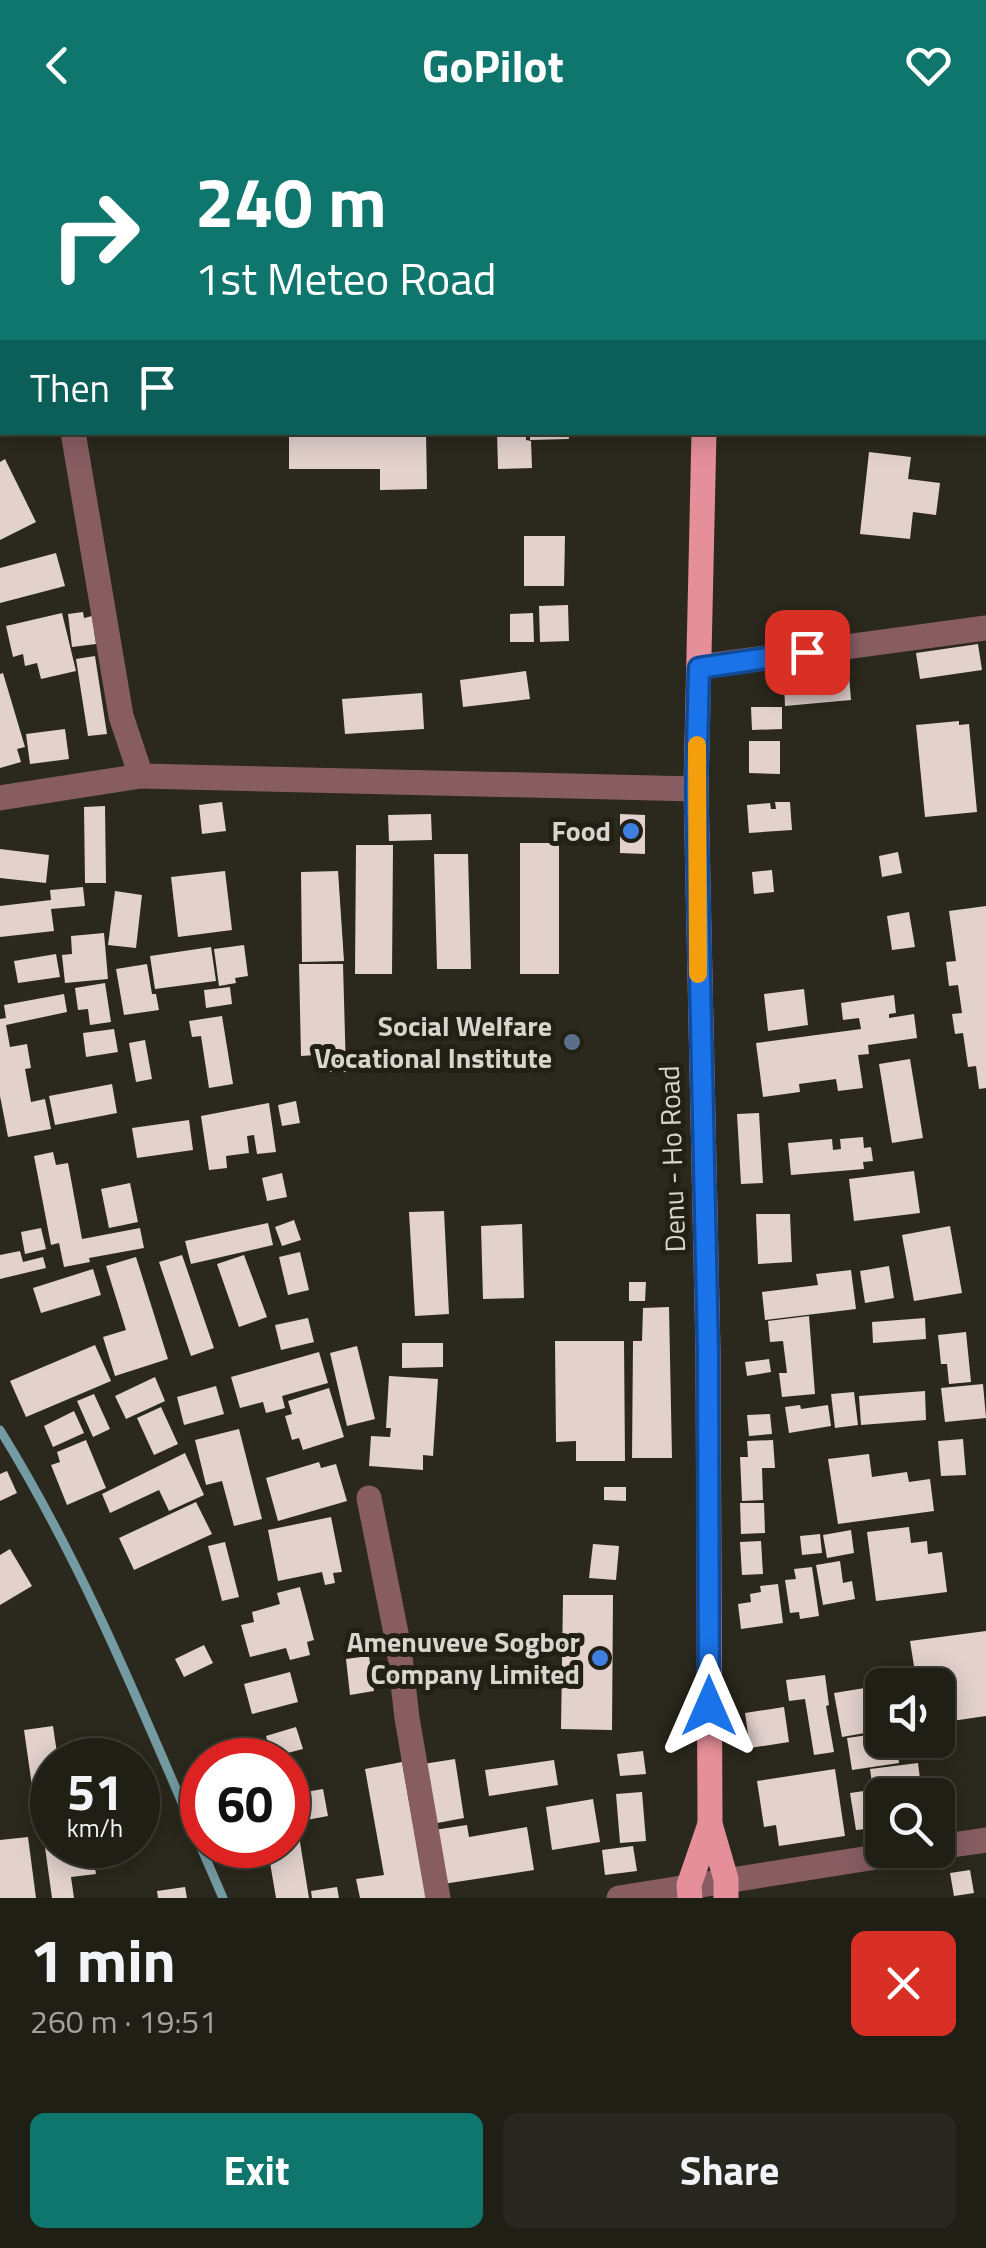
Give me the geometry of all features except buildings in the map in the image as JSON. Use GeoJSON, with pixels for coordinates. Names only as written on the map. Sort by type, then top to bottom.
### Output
{"type":"FeatureCollection","features":[{"type":"Feature","properties":{"kind":"main road","name":"Denu - Ho Road"},"geometry":{"type":"LineString","coordinates":[[704,435],[696,789],[708,1352],[710,1824],[726,1889]]}},
{"type":"Feature","properties":{"kind":"main road","name":"Denu - Ho Road"},"geometry":{"type":"LineString","coordinates":[[689,1892],[710,1824]]}},
{"type":"Feature","properties":{"kind":"street"},"geometry":{"type":"LineString","coordinates":[[74,435],[121,716],[141,776]]}},
{"type":"Feature","properties":{"kind":"street"},"geometry":{"type":"LineString","coordinates":[[699,668],[986,628]]}},
{"type":"Feature","properties":{"kind":"street"},"geometry":{"type":"LineString","coordinates":[[0,798],[141,776],[696,789]]}},
{"type":"Feature","properties":{"kind":"street"},"geometry":{"type":"LineString","coordinates":[[369,1498],[399,1648],[438,1898]]}},
{"type":"Feature","properties":{"kind":"street"},"geometry":{"type":"LineString","coordinates":[[955,1845],[986,1840]]}},
{"type":"Feature","properties":{"kind":"street"},"geometry":{"type":"LineString","coordinates":[[619,1898],[726,1889],[865,1861]]}},
{"type":"Feature","properties":{"kind":"waterway"},"geometry":{"type":"LineString","coordinates":[[0,1430],[92,1601],[223,1898]]}},
{"type":"Feature","properties":{"kind":"slow traffic"},"geometry":{"type":"LineString","coordinates":[[697,745],[698,974]]}},
{"type":"Feature","properties":{"kind":"place","name":"Food"},"geometry":{"type":"Point","coordinates":[631,831]}},
{"type":"Feature","properties":{"kind":"place","name":"Social Welfare Vocational Institute"},"geometry":{"type":"Point","coordinates":[572,1042]}},
{"type":"Feature","properties":{"kind":"place","name":"Amenuveve Sogbor Company Limited"},"geometry":{"type":"Point","coordinates":[600,1658]}},
{"type":"Feature","properties":{"kind":"route"},"geometry":{"type":"LineString","coordinates":[[709,1706],[708,1352],[696,789],[699,668],[807,652]]}}]}
